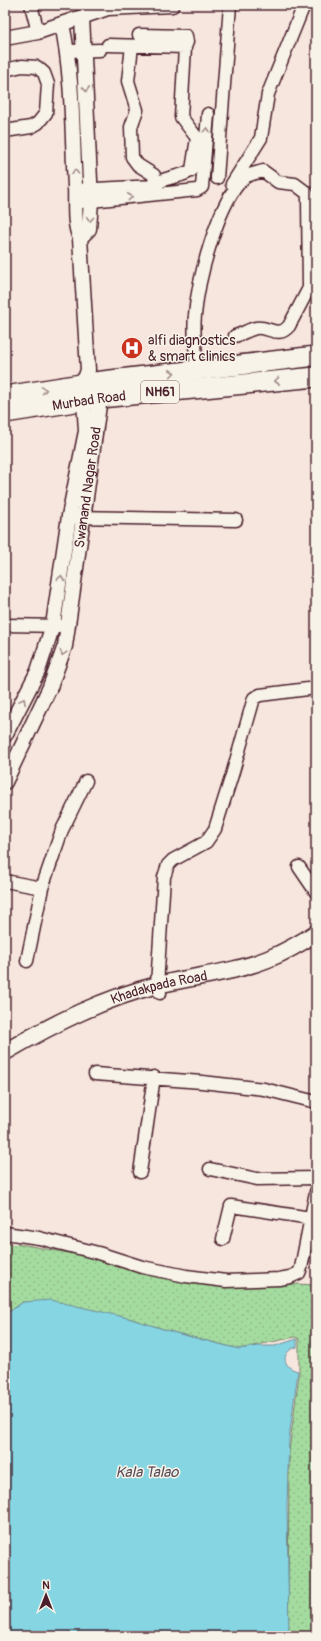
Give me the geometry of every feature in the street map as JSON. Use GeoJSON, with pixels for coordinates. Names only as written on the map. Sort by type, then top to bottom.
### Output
{"type":"FeatureCollection","features":[{"type":"Feature","properties":{"kind":"highway","name":"NH61"},"geometry":{"type":"LineString","coordinates":[[5,396],[90,387],[197,370],[316,356]]}},
{"type":"Feature","properties":{"kind":"highway","name":"Murbad Road"},"geometry":{"type":"LineString","coordinates":[[5,413],[90,387],[316,377]]}},
{"type":"Feature","properties":{"kind":"main road","name":"Khadakpada Road"},"geometry":{"type":"LineString","coordinates":[[201,979],[266,959],[294,947],[316,933]]}},
{"type":"Feature","properties":{"kind":"main road","name":"Khadakpada Road"},"geometry":{"type":"LineString","coordinates":[[5,1052],[34,1035],[117,1001],[201,979],[269,965],[316,945]]}},
{"type":"Feature","properties":{"kind":"main road","name":"Khadakpada Road"},"geometry":{"type":"LineString","coordinates":[[5,1062],[39,1041],[117,1001]]}},
{"type":"Feature","properties":{"kind":"street"},"geometry":{"type":"LineString","coordinates":[[31,5],[38,32]]}},
{"type":"Feature","properties":{"kind":"street"},"geometry":{"type":"LineString","coordinates":[[5,38],[38,32],[108,8],[172,5]]}},
{"type":"Feature","properties":{"kind":"street"},"geometry":{"type":"LineString","coordinates":[[217,178],[230,5]]}},
{"type":"Feature","properties":{"kind":"street"},"geometry":{"type":"LineString","coordinates":[[220,203],[261,138],[268,94],[304,5]]}},
{"type":"Feature","properties":{"kind":"street"},"geometry":{"type":"LineString","coordinates":[[80,238],[89,228],[91,196],[82,17]]}},
{"type":"Feature","properties":{"kind":"street"},"geometry":{"type":"LineString","coordinates":[[62,24],[68,51],[76,196],[76,230],[80,238],[90,387]]}},
{"type":"Feature","properties":{"kind":"street"},"geometry":{"type":"LineString","coordinates":[[91,196],[155,186],[161,180],[185,175],[192,170],[197,138],[181,117],[185,47],[187,42],[186,36],[139,35]]}},
{"type":"Feature","properties":{"kind":"street"},"geometry":{"type":"LineString","coordinates":[[68,51],[132,46],[185,47]]}},
{"type":"Feature","properties":{"kind":"street"},"geometry":{"type":"LineString","coordinates":[[132,46],[128,81],[137,110],[131,127],[132,157],[138,165],[154,175],[155,186]]}},
{"type":"Feature","properties":{"kind":"street"},"geometry":{"type":"LineString","coordinates":[[5,70],[22,66],[38,67],[44,73],[48,84],[46,113],[38,123],[31,127],[5,131]]}},
{"type":"Feature","properties":{"kind":"street"},"geometry":{"type":"LineString","coordinates":[[76,196],[197,190],[202,186],[208,114]]}},
{"type":"Feature","properties":{"kind":"street"},"geometry":{"type":"LineString","coordinates":[[197,370],[195,316],[204,261],[233,190],[246,176],[262,171],[278,182],[295,184],[307,193],[310,288],[289,326],[285,330],[279,333],[257,328],[235,336]]}},
{"type":"Feature","properties":{"kind":"street","name":"Swanand Nagar Road"},"geometry":{"type":"LineString","coordinates":[[5,782],[54,677],[65,646],[68,627],[70,558],[69,516],[86,431],[90,387]]}},
{"type":"Feature","properties":{"kind":"street","name":"Swanand Nagar Road"},"geometry":{"type":"LineString","coordinates":[[5,736],[38,671],[53,625],[70,558],[84,518],[90,387]]}},
{"type":"Feature","properties":{"kind":"street"},"geometry":{"type":"LineString","coordinates":[[69,516],[84,518],[236,520]]}},
{"type":"Feature","properties":{"kind":"street"},"geometry":{"type":"LineString","coordinates":[[5,625],[53,625],[68,627]]}},
{"type":"Feature","properties":{"kind":"street"},"geometry":{"type":"LineString","coordinates":[[38,671],[54,677]]}},
{"type":"Feature","properties":{"kind":"street"},"geometry":{"type":"LineString","coordinates":[[159,989],[164,877],[168,865],[173,860],[206,842],[215,829],[254,698],[260,694],[316,688]]}},
{"type":"Feature","properties":{"kind":"street"},"geometry":{"type":"LineString","coordinates":[[28,961],[42,888],[62,830],[86,781]]}},
{"type":"Feature","properties":{"kind":"street"},"geometry":{"type":"LineString","coordinates":[[300,867],[316,892]]}},
{"type":"Feature","properties":{"kind":"street"},"geometry":{"type":"LineString","coordinates":[[5,881],[42,888]]}},
{"type":"Feature","properties":{"kind":"street"},"geometry":{"type":"LineString","coordinates":[[95,1074],[154,1077],[264,1089],[316,1102]]}},
{"type":"Feature","properties":{"kind":"street"},"geometry":{"type":"LineString","coordinates":[[140,1172],[154,1077]]}},
{"type":"Feature","properties":{"kind":"street"},"geometry":{"type":"LineString","coordinates":[[210,1169],[257,1180],[316,1178]]}},
{"type":"Feature","properties":{"kind":"street"},"geometry":{"type":"LineString","coordinates":[[5,1233],[39,1238],[98,1253],[142,1267],[186,1276],[226,1281],[279,1279],[294,1276],[301,1268],[316,1192]]}},
{"type":"Feature","properties":{"kind":"street"},"geometry":{"type":"LineString","coordinates":[[223,1239],[231,1206],[311,1218]]}},
{"type":"Feature","properties":{"kind":"green space"},"geometry":{"type":"Polygon","coordinates":[[[5,1244],[25,1245],[216,1280],[316,1285],[316,1524],[313,1547],[314,1636],[288,1636],[289,1451],[299,1375],[299,1339],[295,1337],[239,1349],[176,1333],[128,1318],[23,1302],[5,1315],[5,1244]]]}},
{"type":"Feature","properties":{"kind":"water","name":"Kala Talao"},"geometry":{"type":"Polygon","coordinates":[[[51,1300],[128,1318],[176,1333],[239,1349],[258,1346],[275,1346],[297,1339],[297,1347],[288,1352],[285,1359],[289,1367],[298,1371],[289,1439],[287,1504],[289,1636],[5,1636],[5,1315],[23,1302],[51,1300]]]}},
{"type":"Feature","properties":{"kind":"place","name":"alfi diagnostics & smart clinics"},"geometry":{"type":"Point","coordinates":[132,348]}}]}
